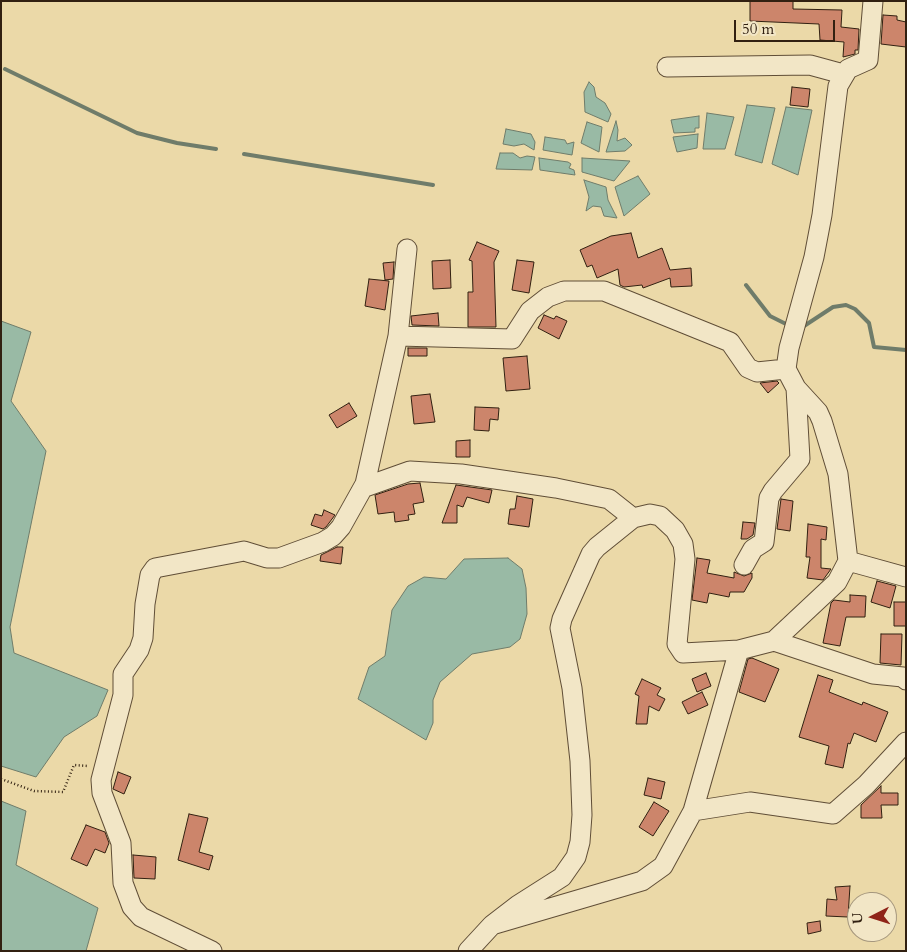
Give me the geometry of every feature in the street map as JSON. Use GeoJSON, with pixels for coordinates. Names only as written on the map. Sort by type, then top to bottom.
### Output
{"type":"FeatureCollection","features":[{"type":"Feature","properties":{"kind":"street"},"geometry":{"type":"LineString","coordinates":[[468,951],[492,925],[518,904],[562,877],[576,857],[580,842],[582,815],[580,761],[572,688],[560,628],[562,619],[591,554],[597,547],[633,518],[650,514],[660,516],[675,530],[683,544],[685,559],[679,609],[679,650],[687,654],[739,650],[774,641],[837,582],[848,561],[838,474],[822,420],[818,412],[796,388],[786,369],[818,238],[838,86],[848,69],[868,60],[873,1]]}},
{"type":"Feature","properties":{"kind":"street"},"geometry":{"type":"LineString","coordinates":[[668,67],[810,65],[844,74]]}},
{"type":"Feature","properties":{"kind":"street"},"geometry":{"type":"LineString","coordinates":[[212,951],[141,917],[132,908],[123,883],[121,843],[102,793],[104,768],[123,695],[123,674],[139,650],[143,638],[145,604],[150,575],[155,568],[244,551],[267,558],[278,558],[323,542],[337,532],[365,486],[398,336],[407,248]]}},
{"type":"Feature","properties":{"kind":"street"},"geometry":{"type":"LineString","coordinates":[[398,336],[512,340],[530,311],[548,297],[564,291],[604,291],[730,342],[748,368],[757,372],[786,369]]}},
{"type":"Feature","properties":{"kind":"street"},"geometry":{"type":"LineString","coordinates":[[744,565],[753,549],[764,542],[769,498],[800,459],[796,388]]}},
{"type":"Feature","properties":{"kind":"street"},"geometry":{"type":"LineString","coordinates":[[365,486],[410,471],[461,474],[609,499],[633,518]]}},
{"type":"Feature","properties":{"kind":"street"},"geometry":{"type":"LineString","coordinates":[[848,561],[906,577]]}},
{"type":"Feature","properties":{"kind":"street"},"geometry":{"type":"LineString","coordinates":[[774,641],[873,674],[905,676]]}},
{"type":"Feature","properties":{"kind":"street"},"geometry":{"type":"LineString","coordinates":[[492,925],[608,893],[647,879],[662,866],[693,811],[739,650]]}},
{"type":"Feature","properties":{"kind":"street"},"geometry":{"type":"LineString","coordinates":[[693,811],[750,802],[833,814],[866,785],[906,742]]}},
{"type":"Feature","properties":{"kind":"path"},"geometry":{"type":"LineString","coordinates":[[1,779],[34,791],[63,792],[74,765],[104,768]]}},
{"type":"Feature","properties":{"kind":"shaded area"},"geometry":{"type":"Polygon","coordinates":[[[589,82],[594,87],[596,97],[605,103],[611,114],[608,122],[585,112],[584,92],[589,82]]]}},
{"type":"Feature","properties":{"kind":"shaded area"},"geometry":{"type":"Polygon","coordinates":[[[747,105],[775,108],[762,163],[735,155],[747,105]]]}},
{"type":"Feature","properties":{"kind":"shaded area"},"geometry":{"type":"Polygon","coordinates":[[[786,107],[812,110],[798,175],[772,164],[786,107]]]}},
{"type":"Feature","properties":{"kind":"shaded area"},"geometry":{"type":"Polygon","coordinates":[[[707,113],[734,117],[725,149],[703,149],[707,113]]]}},
{"type":"Feature","properties":{"kind":"shaded area"},"geometry":{"type":"Polygon","coordinates":[[[699,116],[699,128],[695,128],[695,132],[674,133],[671,120],[699,116]]]}},
{"type":"Feature","properties":{"kind":"shaded area"},"geometry":{"type":"Polygon","coordinates":[[[616,121],[618,130],[617,141],[625,138],[632,145],[625,151],[606,152],[616,121]]]}},
{"type":"Feature","properties":{"kind":"shaded area"},"geometry":{"type":"Polygon","coordinates":[[[587,122],[602,127],[599,152],[581,143],[587,122]]]}},
{"type":"Feature","properties":{"kind":"shaded area"},"geometry":{"type":"Polygon","coordinates":[[[506,129],[531,134],[535,142],[534,150],[524,144],[514,146],[503,144],[506,129]]]}},
{"type":"Feature","properties":{"kind":"shaded area"},"geometry":{"type":"Polygon","coordinates":[[[698,134],[697,148],[677,152],[673,137],[698,134]]]}},
{"type":"Feature","properties":{"kind":"shaded area"},"geometry":{"type":"Polygon","coordinates":[[[545,137],[565,140],[567,144],[574,142],[572,155],[543,150],[545,137]]]}},
{"type":"Feature","properties":{"kind":"shaded area"},"geometry":{"type":"Polygon","coordinates":[[[500,153],[513,153],[520,158],[527,156],[535,157],[532,170],[496,169],[500,153]]]}},
{"type":"Feature","properties":{"kind":"shaded area"},"geometry":{"type":"Polygon","coordinates":[[[539,158],[568,162],[571,164],[569,168],[574,170],[575,175],[540,170],[539,158]]]}},
{"type":"Feature","properties":{"kind":"shaded area"},"geometry":{"type":"Polygon","coordinates":[[[582,158],[630,161],[614,181],[582,172],[582,158]]]}},
{"type":"Feature","properties":{"kind":"shaded area"},"geometry":{"type":"Polygon","coordinates":[[[638,176],[650,194],[624,216],[615,187],[638,176]]]}},
{"type":"Feature","properties":{"kind":"shaded area"},"geometry":{"type":"Polygon","coordinates":[[[584,180],[606,187],[608,200],[617,218],[604,216],[601,207],[593,206],[586,211],[589,197],[584,180]]]}},
{"type":"Feature","properties":{"kind":"shaded area"},"geometry":{"type":"Polygon","coordinates":[[[1,321],[31,332],[11,401],[46,451],[10,627],[14,653],[108,690],[97,716],[64,737],[36,777],[1,766],[1,321]]]}},
{"type":"Feature","properties":{"kind":"shaded area"},"geometry":{"type":"Polygon","coordinates":[[[508,558],[522,569],[526,588],[527,614],[520,639],[510,647],[472,654],[440,682],[433,700],[433,723],[426,740],[358,699],[369,667],[385,656],[392,610],[408,586],[424,577],[446,579],[464,559],[508,558]]]}},
{"type":"Feature","properties":{"kind":"shaded area"},"geometry":{"type":"Polygon","coordinates":[[[1,801],[26,811],[16,865],[98,908],[86,951],[1,951],[1,801]]]}},
{"type":"Feature","properties":{"kind":"building"},"geometry":{"type":"Polygon","coordinates":[[[750,1],[793,1],[793,9],[842,10],[841,27],[859,29],[858,50],[855,50],[855,54],[843,57],[844,42],[820,40],[819,24],[750,21],[750,1]]]}},
{"type":"Feature","properties":{"kind":"building"},"geometry":{"type":"Polygon","coordinates":[[[883,15],[897,16],[897,20],[906,22],[906,47],[881,44],[883,15]]]}},
{"type":"Feature","properties":{"kind":"building"},"geometry":{"type":"Polygon","coordinates":[[[792,87],[810,89],[808,107],[790,105],[792,87]]]}},
{"type":"Feature","properties":{"kind":"building"},"geometry":{"type":"Polygon","coordinates":[[[631,233],[638,258],[662,248],[670,270],[691,268],[692,286],[671,287],[670,278],[643,288],[642,285],[624,287],[620,285],[618,269],[597,278],[592,265],[587,267],[580,250],[611,236],[631,233]]]}},
{"type":"Feature","properties":{"kind":"building"},"geometry":{"type":"Polygon","coordinates":[[[477,242],[499,251],[494,262],[496,327],[468,327],[468,292],[473,292],[472,261],[469,260],[477,242]]]}},
{"type":"Feature","properties":{"kind":"building"},"geometry":{"type":"Polygon","coordinates":[[[450,260],[451,288],[433,289],[432,261],[450,260]]]}},
{"type":"Feature","properties":{"kind":"building"},"geometry":{"type":"Polygon","coordinates":[[[517,260],[534,262],[529,293],[512,290],[517,260]]]}},
{"type":"Feature","properties":{"kind":"building"},"geometry":{"type":"Polygon","coordinates":[[[394,262],[393,279],[385,280],[383,263],[394,262]]]}},
{"type":"Feature","properties":{"kind":"building"},"geometry":{"type":"Polygon","coordinates":[[[369,279],[389,281],[385,310],[365,306],[369,279]]]}},
{"type":"Feature","properties":{"kind":"building"},"geometry":{"type":"Polygon","coordinates":[[[438,313],[439,326],[412,325],[411,316],[438,313]]]}},
{"type":"Feature","properties":{"kind":"building"},"geometry":{"type":"Polygon","coordinates":[[[544,315],[554,319],[556,316],[567,321],[559,339],[538,328],[544,315]]]}},
{"type":"Feature","properties":{"kind":"building"},"geometry":{"type":"Polygon","coordinates":[[[408,348],[427,348],[427,356],[408,356],[408,348]]]}},
{"type":"Feature","properties":{"kind":"building"},"geometry":{"type":"Polygon","coordinates":[[[527,356],[530,389],[506,391],[503,358],[527,356]]]}},
{"type":"Feature","properties":{"kind":"building"},"geometry":{"type":"Polygon","coordinates":[[[777,381],[779,383],[768,393],[760,383],[777,381]]]}},
{"type":"Feature","properties":{"kind":"building"},"geometry":{"type":"Polygon","coordinates":[[[430,394],[435,422],[414,424],[411,396],[430,394]]]}},
{"type":"Feature","properties":{"kind":"building"},"geometry":{"type":"Polygon","coordinates":[[[349,403],[357,416],[337,428],[329,415],[349,403]]]}},
{"type":"Feature","properties":{"kind":"building"},"geometry":{"type":"Polygon","coordinates":[[[475,407],[499,408],[498,420],[490,419],[489,431],[474,430],[475,407]]]}},
{"type":"Feature","properties":{"kind":"building"},"geometry":{"type":"Polygon","coordinates":[[[470,440],[470,457],[456,457],[456,441],[470,440]]]}},
{"type":"Feature","properties":{"kind":"building"},"geometry":{"type":"Polygon","coordinates":[[[420,483],[424,502],[413,504],[415,514],[408,515],[409,520],[395,522],[394,512],[378,514],[375,495],[408,484],[420,483]]]}},
{"type":"Feature","properties":{"kind":"building"},"geometry":{"type":"Polygon","coordinates":[[[456,485],[492,490],[489,503],[467,497],[463,507],[457,505],[457,523],[442,523],[456,485]]]}},
{"type":"Feature","properties":{"kind":"building"},"geometry":{"type":"Polygon","coordinates":[[[517,496],[533,499],[529,527],[508,524],[510,509],[515,509],[517,496]]]}},
{"type":"Feature","properties":{"kind":"building"},"geometry":{"type":"Polygon","coordinates":[[[781,499],[793,501],[790,531],[777,529],[781,499]]]}},
{"type":"Feature","properties":{"kind":"building"},"geometry":{"type":"Polygon","coordinates":[[[324,510],[335,515],[326,527],[323,529],[311,525],[315,514],[322,516],[324,510]]]}},
{"type":"Feature","properties":{"kind":"building"},"geometry":{"type":"Polygon","coordinates":[[[743,522],[755,523],[753,535],[747,539],[741,539],[743,522]]]}},
{"type":"Feature","properties":{"kind":"building"},"geometry":{"type":"Polygon","coordinates":[[[808,524],[827,527],[826,540],[821,539],[821,568],[831,569],[823,580],[807,578],[810,557],[806,557],[808,524]]]}},
{"type":"Feature","properties":{"kind":"building"},"geometry":{"type":"Polygon","coordinates":[[[337,547],[343,547],[341,564],[320,561],[321,555],[337,547]]]}},
{"type":"Feature","properties":{"kind":"building"},"geometry":{"type":"Polygon","coordinates":[[[697,558],[710,560],[707,573],[734,578],[734,572],[744,576],[752,573],[752,578],[744,592],[730,592],[729,597],[709,593],[707,603],[692,600],[697,558]]]}},
{"type":"Feature","properties":{"kind":"building"},"geometry":{"type":"Polygon","coordinates":[[[877,581],[896,586],[890,608],[871,602],[877,581]]]}},
{"type":"Feature","properties":{"kind":"building"},"geometry":{"type":"Polygon","coordinates":[[[850,595],[866,596],[865,617],[846,617],[840,646],[823,643],[831,603],[834,600],[850,602],[850,595]]]}},
{"type":"Feature","properties":{"kind":"building"},"geometry":{"type":"Polygon","coordinates":[[[894,602],[906,602],[906,626],[894,626],[894,602]]]}},
{"type":"Feature","properties":{"kind":"building"},"geometry":{"type":"Polygon","coordinates":[[[881,634],[902,634],[901,665],[880,663],[881,634]]]}},
{"type":"Feature","properties":{"kind":"building"},"geometry":{"type":"Polygon","coordinates":[[[752,658],[779,669],[765,702],[739,692],[748,659],[752,658]]]}},
{"type":"Feature","properties":{"kind":"building"},"geometry":{"type":"Polygon","coordinates":[[[706,673],[711,686],[697,692],[692,679],[706,673]]]}},
{"type":"Feature","properties":{"kind":"building"},"geometry":{"type":"Polygon","coordinates":[[[818,675],[833,680],[829,692],[862,705],[863,702],[888,712],[876,742],[854,733],[850,744],[848,743],[843,768],[825,764],[829,746],[799,737],[818,675]]]}},
{"type":"Feature","properties":{"kind":"building"},"geometry":{"type":"Polygon","coordinates":[[[642,679],[661,688],[657,695],[665,699],[659,711],[649,706],[647,724],[636,724],[639,696],[635,694],[642,679]]]}},
{"type":"Feature","properties":{"kind":"building"},"geometry":{"type":"Polygon","coordinates":[[[702,692],[708,705],[688,714],[682,702],[702,692]]]}},
{"type":"Feature","properties":{"kind":"building"},"geometry":{"type":"Polygon","coordinates":[[[118,772],[131,777],[124,794],[113,789],[118,772]]]}},
{"type":"Feature","properties":{"kind":"building"},"geometry":{"type":"Polygon","coordinates":[[[648,778],[665,782],[661,799],[644,795],[648,778]]]}},
{"type":"Feature","properties":{"kind":"building"},"geometry":{"type":"Polygon","coordinates":[[[881,786],[881,793],[898,793],[898,805],[881,805],[882,818],[861,818],[861,805],[881,786]]]}},
{"type":"Feature","properties":{"kind":"building"},"geometry":{"type":"Polygon","coordinates":[[[654,802],[669,811],[653,836],[639,827],[654,802]]]}},
{"type":"Feature","properties":{"kind":"building"},"geometry":{"type":"Polygon","coordinates":[[[189,814],[208,818],[199,852],[213,856],[209,870],[178,860],[189,814]]]}},
{"type":"Feature","properties":{"kind":"building"},"geometry":{"type":"Polygon","coordinates":[[[86,825],[105,832],[109,843],[105,853],[95,849],[87,866],[71,859],[86,825]]]}},
{"type":"Feature","properties":{"kind":"building"},"geometry":{"type":"Polygon","coordinates":[[[133,855],[156,857],[155,879],[134,878],[133,855]]]}},
{"type":"Feature","properties":{"kind":"building"},"geometry":{"type":"Polygon","coordinates":[[[850,886],[850,892],[847,892],[847,917],[826,916],[827,899],[837,900],[835,887],[850,886]]]}},
{"type":"Feature","properties":{"kind":"building"},"geometry":{"type":"Polygon","coordinates":[[[820,921],[821,931],[808,934],[807,923],[820,921]]]}},
{"type":"Feature","properties":{"kind":"waterway"},"geometry":{"type":"LineString","coordinates":[[5,69],[137,133],[177,143],[216,149]]}},
{"type":"Feature","properties":{"kind":"waterway"},"geometry":{"type":"LineString","coordinates":[[244,154],[433,185]]}},
{"type":"Feature","properties":{"kind":"waterway"},"geometry":{"type":"LineString","coordinates":[[746,285],[770,316],[790,326]]}},
{"type":"Feature","properties":{"kind":"waterway"},"geometry":{"type":"LineString","coordinates":[[801,328],[833,307],[846,305],[855,309],[869,323],[874,347],[906,350]]}}]}
